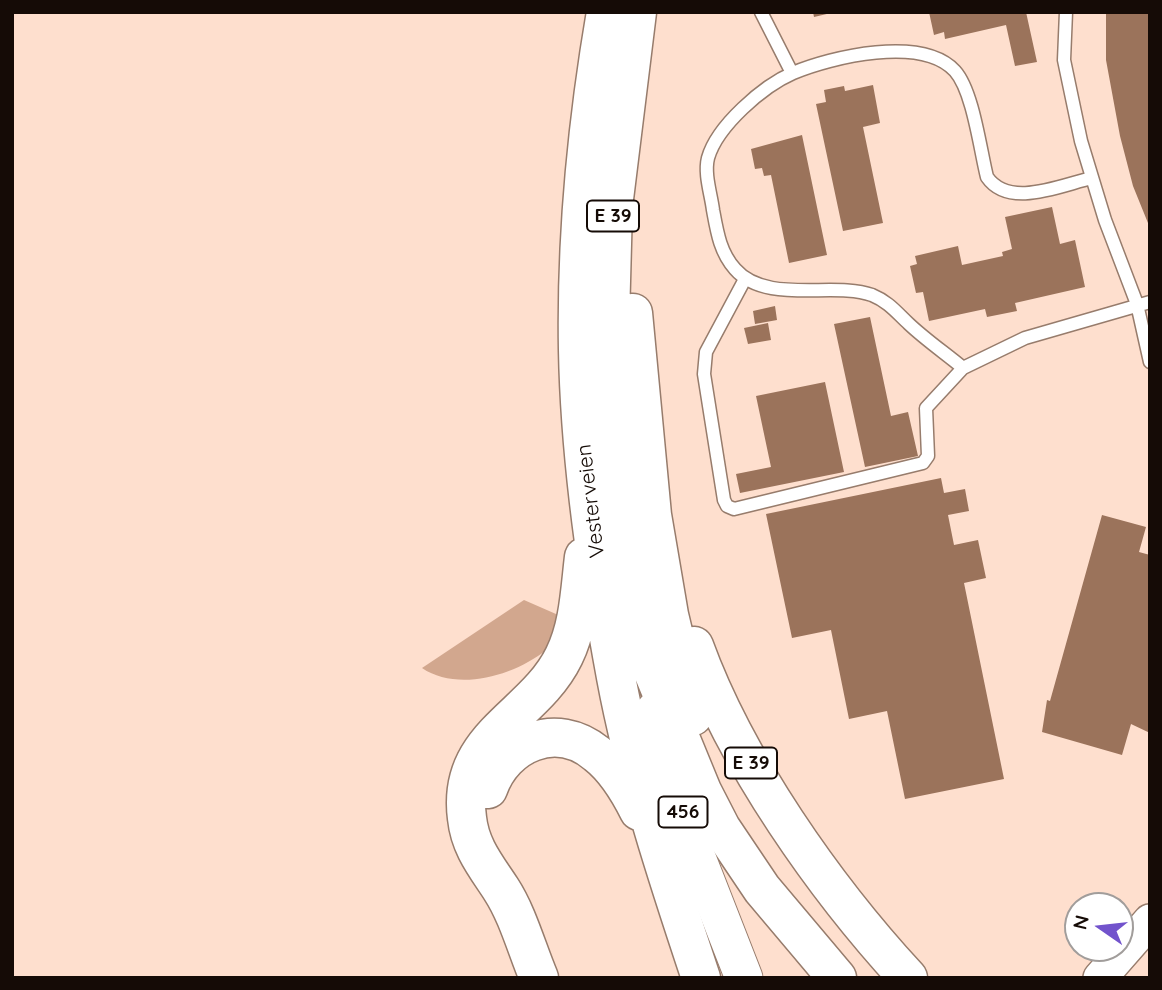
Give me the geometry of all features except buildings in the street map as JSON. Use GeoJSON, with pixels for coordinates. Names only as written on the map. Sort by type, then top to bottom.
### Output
{"type":"FeatureCollection","features":[{"type":"Feature","properties":{"kind":"highway","name":"Vesterveien"},"geometry":{"type":"LineString","coordinates":[[606,12],[588,139],[581,242],[578,349],[585,463],[616,679],[660,855],[701,978]]}},
{"type":"Feature","properties":{"kind":"highway","name":"Vesterveien"},"geometry":{"type":"LineString","coordinates":[[637,12],[619,135],[613,207],[609,355],[611,422],[623,542],[640,640],[702,791],[721,828],[762,889],[837,978]]}},
{"type":"Feature","properties":{"kind":"highway","name":"E 39"},"geometry":{"type":"LineString","coordinates":[[653,12],[636,137],[632,277],[635,351],[652,515],[689,705],[717,782],[768,870],[843,978]]}},
{"type":"Feature","properties":{"kind":"highway","name":"E 39"},"geometry":{"type":"LineString","coordinates":[[539,978],[502,890],[485,870],[472,841],[467,818],[470,777],[488,739],[531,701],[550,680],[564,657],[576,618],[591,499]]}},
{"type":"Feature","properties":{"kind":"highway","name":"E 39"},"geometry":{"type":"LineString","coordinates":[[652,515],[698,656],[731,732],[829,884],[869,935],[908,978]]}},
{"type":"Feature","properties":{"kind":"highway","name":"E 39"},"geometry":{"type":"LineString","coordinates":[[502,890],[500,864],[486,817],[486,794],[502,762],[528,741],[561,738],[579,743],[596,753],[634,801],[660,855]]}},
{"type":"Feature","properties":{"kind":"main road","name":"Vesterveien"},"geometry":{"type":"LineString","coordinates":[[640,640],[662,740],[694,849],[744,978]]}},
{"type":"Feature","properties":{"kind":"street"},"geometry":{"type":"LineString","coordinates":[[1100,978],[1150,921]]}},
{"type":"Feature","properties":{"kind":"lane"},"geometry":{"type":"LineString","coordinates":[[761,12],[792,73]]}},
{"type":"Feature","properties":{"kind":"lane"},"geometry":{"type":"LineString","coordinates":[[1066,12],[1064,60],[1081,141],[1092,178],[1150,322]]}},
{"type":"Feature","properties":{"kind":"lane"},"geometry":{"type":"LineString","coordinates":[[963,368],[909,324],[894,308],[874,296],[786,288],[745,279],[722,252],[707,169],[713,145],[745,105],[792,73],[880,50],[910,52],[940,61],[954,70],[964,85],[987,177],[994,187],[1017,194],[1092,178]]}},
{"type":"Feature","properties":{"kind":"lane"},"geometry":{"type":"LineString","coordinates":[[745,279],[705,355],[704,374],[727,506],[734,509],[923,463],[928,456],[924,416],[926,408],[963,368],[1025,338],[1143,303]]}},
{"type":"Feature","properties":{"kind":"lane"},"geometry":{"type":"LineString","coordinates":[[1143,303],[1150,362]]}},
{"type":"Feature","properties":{"kind":"shaded area"},"geometry":{"type":"Polygon","coordinates":[[[12,12],[1150,12],[1150,978],[12,978],[12,12]]]}},
{"type":"Feature","properties":{"kind":"shaded area"},"geometry":{"type":"Polygon","coordinates":[[[524,600],[572,621],[549,647],[533,659],[502,673],[468,680],[436,675],[422,668],[524,600]]]}}]}
